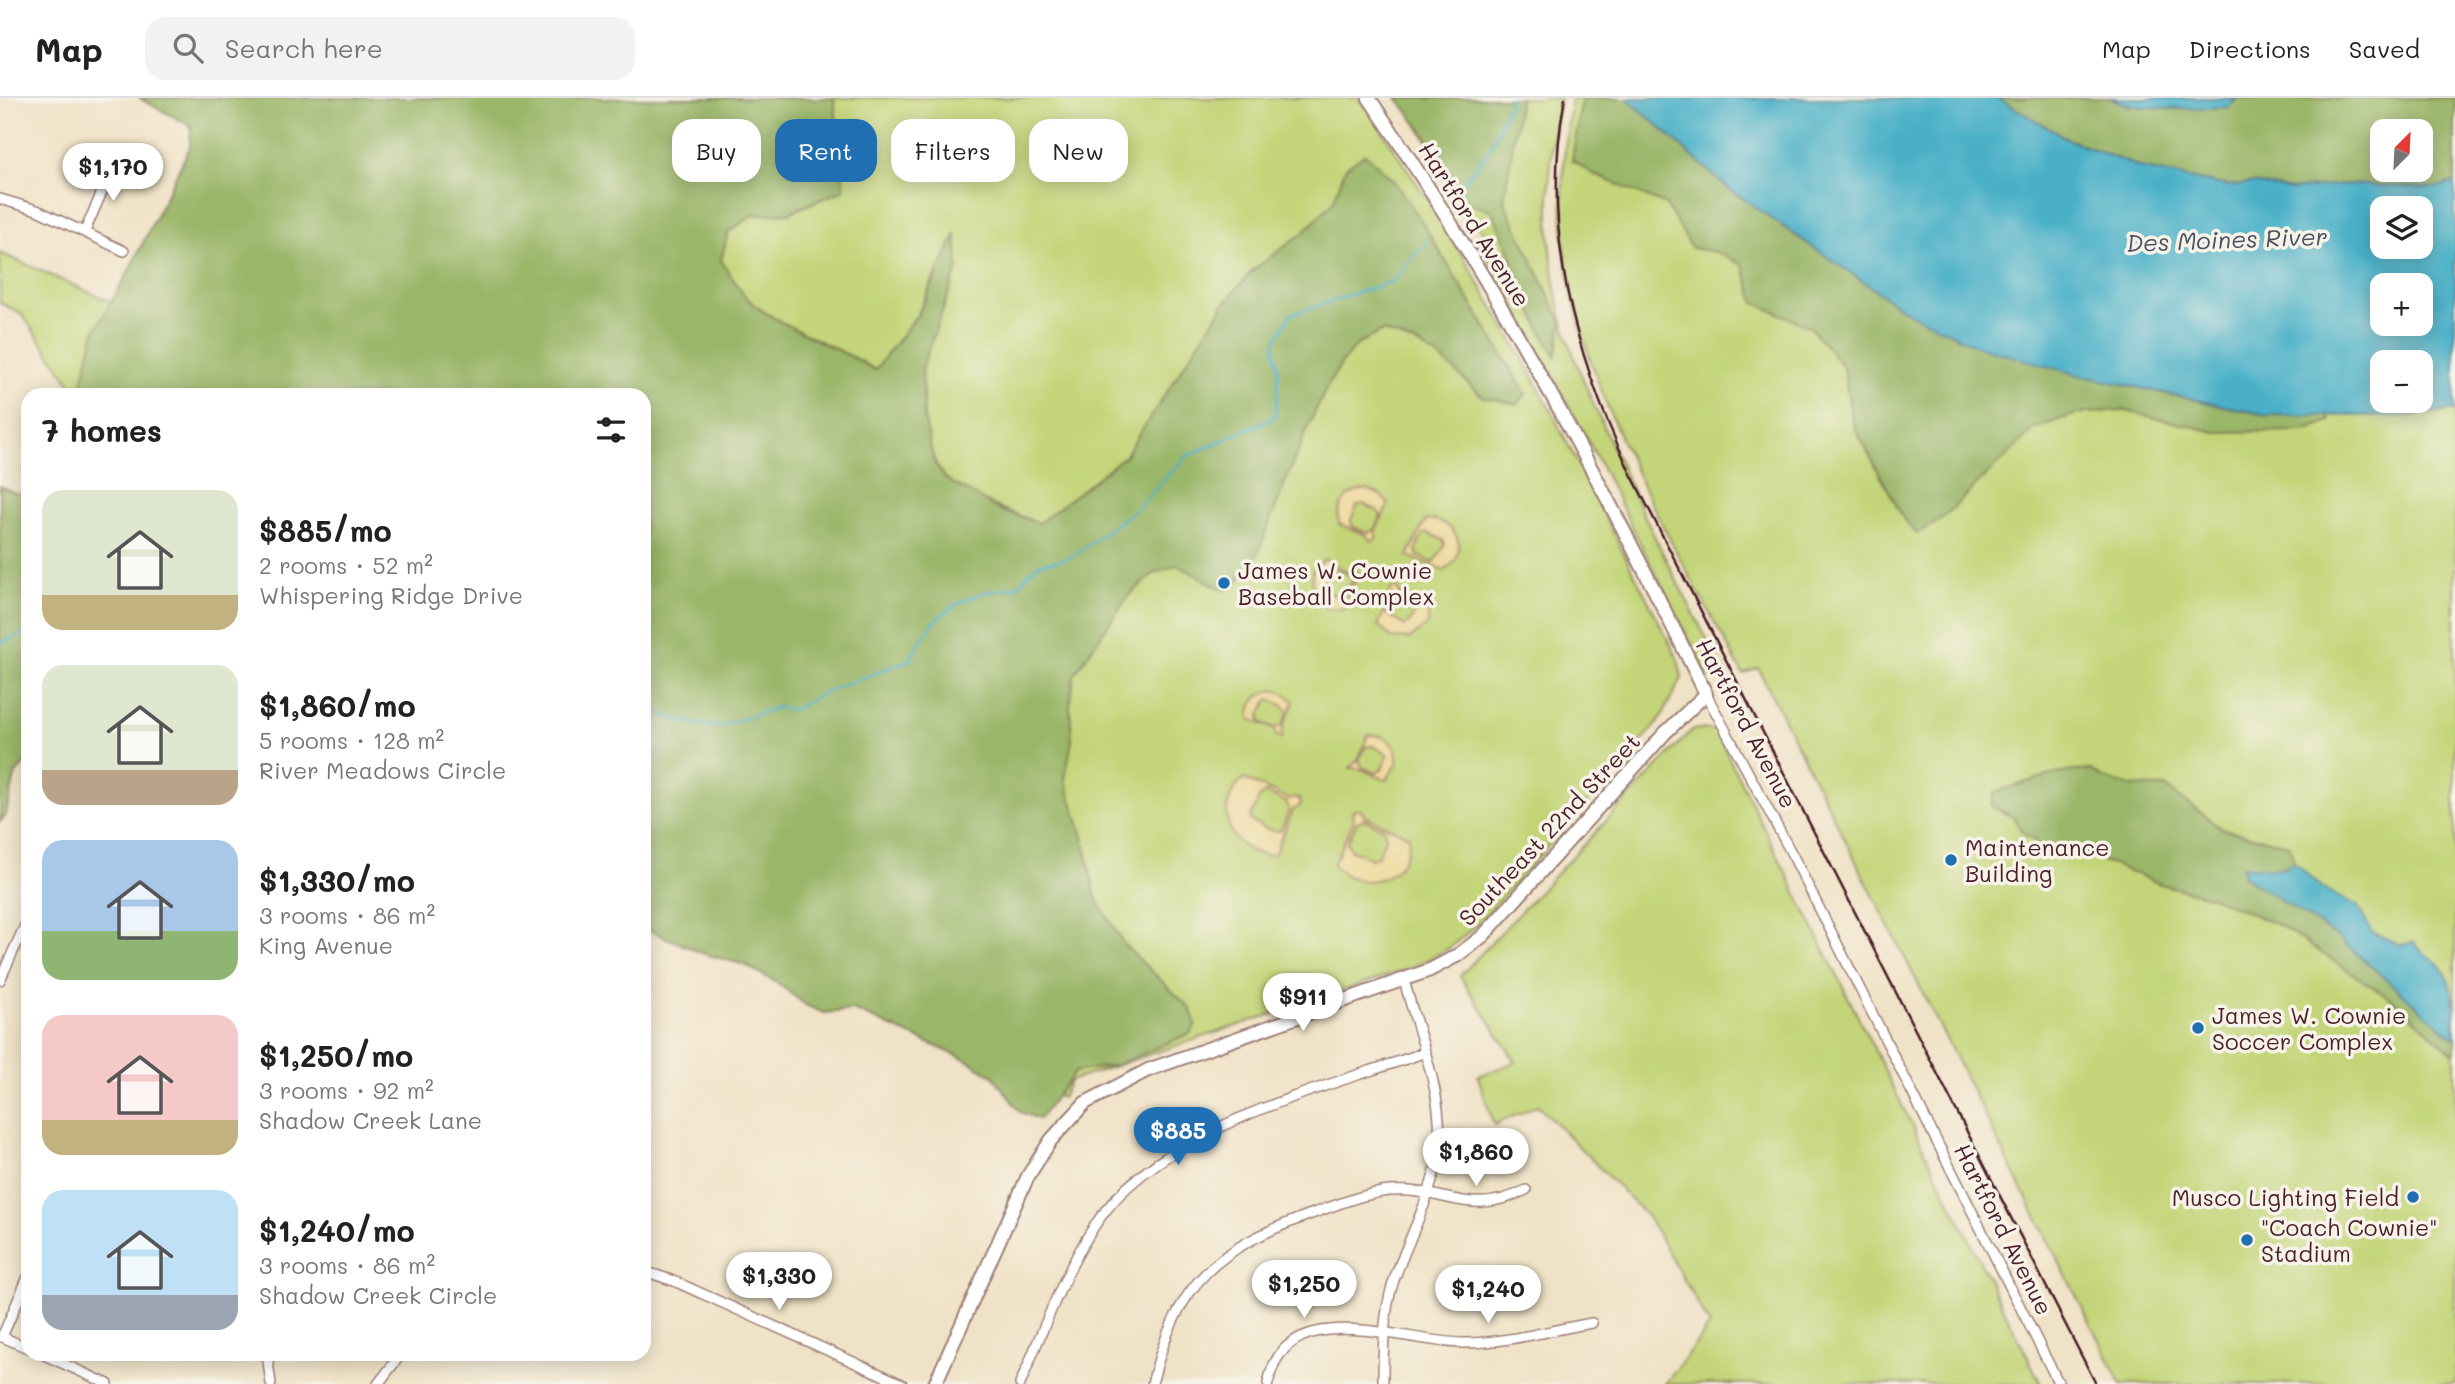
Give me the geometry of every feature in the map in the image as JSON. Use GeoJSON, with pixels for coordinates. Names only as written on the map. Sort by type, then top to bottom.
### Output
{"type":"FeatureCollection","features":[{"type":"Feature","properties":{"kind":"street","name":"Hartford Avenue"},"geometry":{"type":"LineString","coordinates":[[1369,98],[1459,235],[1522,340],[1621,520],[1706,694],[1794,858],[2059,1384]]}},
{"type":"Feature","properties":{"kind":"street"},"geometry":{"type":"LineString","coordinates":[[85,231],[115,162]]}},
{"type":"Feature","properties":{"kind":"street"},"geometry":{"type":"LineString","coordinates":[[0,200],[37,210],[124,251]]}},
{"type":"Feature","properties":{"kind":"street","name":"Southeast 22nd Street"},"geometry":{"type":"LineString","coordinates":[[935,1384],[1028,1176],[1051,1140],[1085,1103],[1148,1070],[1404,980],[1447,962],[1483,936],[1665,733],[1706,694]]}},
{"type":"Feature","properties":{"kind":"street"},"geometry":{"type":"LineString","coordinates":[[0,981],[21,934]]}},
{"type":"Feature","properties":{"kind":"street"},"geometry":{"type":"LineString","coordinates":[[1383,1384],[1385,1333],[1392,1285],[1427,1196],[1439,1148],[1440,1120],[1432,1077],[1404,980]]}},
{"type":"Feature","properties":{"kind":"street"},"geometry":{"type":"LineString","coordinates":[[1020,1384],[1074,1261],[1096,1224],[1151,1166],[1229,1122],[1423,1052]]}},
{"type":"Feature","properties":{"kind":"street"},"geometry":{"type":"LineString","coordinates":[[1152,1384],[1165,1337],[1189,1291],[1215,1263],[1243,1242],[1277,1227],[1375,1193],[1393,1191],[1469,1203],[1505,1201],[1526,1190]]}},
{"type":"Feature","properties":{"kind":"street"},"geometry":{"type":"LineString","coordinates":[[651,1273],[674,1281],[902,1384]]}},
{"type":"Feature","properties":{"kind":"street"},"geometry":{"type":"LineString","coordinates":[[21,1293],[1,1336],[21,1345]]}},
{"type":"Feature","properties":{"kind":"street"},"geometry":{"type":"LineString","coordinates":[[1268,1384],[1280,1354],[1297,1339],[1319,1330],[1343,1328],[1464,1343],[1592,1324]]}},
{"type":"Feature","properties":{"kind":"street"},"geometry":{"type":"LineString","coordinates":[[57,1361],[104,1383]]}},
{"type":"Feature","properties":{"kind":"street"},"geometry":{"type":"LineString","coordinates":[[268,1361],[271,1384]]}},
{"type":"Feature","properties":{"kind":"street"},"geometry":{"type":"LineString","coordinates":[[378,1384],[396,1361]]}},
{"type":"Feature","properties":{"kind":"green space"},"geometry":{"type":"Polygon","coordinates":[[[139,98],[834,98],[836,119],[775,119],[775,182],[843,182],[844,190],[788,213],[753,215],[728,232],[721,260],[742,293],[757,307],[788,326],[875,370],[918,314],[956,235],[958,267],[922,368],[924,417],[934,462],[946,479],[1000,510],[1039,523],[1125,456],[1226,301],[1253,270],[1303,233],[1333,202],[1346,167],[1365,154],[1394,181],[1419,217],[1526,394],[1518,404],[1483,397],[1443,360],[1417,344],[1383,331],[1361,342],[1343,361],[1319,402],[1260,549],[1245,574],[1225,591],[1178,565],[1155,573],[1128,596],[1074,675],[1070,705],[1072,741],[1065,779],[1083,837],[1096,898],[1125,946],[1190,1008],[1196,1024],[1191,1033],[1117,1065],[1075,1072],[1039,1119],[1020,1112],[993,1076],[965,1059],[853,1010],[824,1013],[807,1006],[776,982],[745,965],[702,953],[651,931],[651,388],[81,388],[95,330],[128,273],[190,147],[191,126],[139,98]]]}},
{"type":"Feature","properties":{"kind":"green space","name":"James W. Cownie Baseball Complex"},"geometry":{"type":"Polygon","coordinates":[[[834,98],[1358,98],[1369,111],[1447,229],[1532,374],[1678,659],[1682,678],[1658,723],[1482,920],[1450,948],[1408,969],[1070,1081],[1062,1098],[661,917],[1015,528],[1038,523],[957,487],[940,471],[929,443],[922,410],[922,368],[933,330],[958,267],[935,275],[918,314],[875,370],[788,326],[757,307],[742,293],[721,260],[728,232],[753,215],[788,213],[844,190],[843,182],[877,182],[877,119],[836,119],[834,98]]]}},
{"type":"Feature","properties":{"kind":"green space"},"geometry":{"type":"Polygon","coordinates":[[[1397,98],[1520,98],[1504,201],[1562,323],[1556,356],[1537,322],[1491,210],[1473,205],[1466,199],[1427,137],[1397,98]]]}},
{"type":"Feature","properties":{"kind":"green space"},"geometry":{"type":"Polygon","coordinates":[[[1401,98],[1560,98],[1552,151],[1549,206],[1552,261],[1565,329],[1586,386],[1633,492],[1728,680],[1711,678],[1702,665],[1592,448],[1478,241],[1485,236],[1401,98]]]}},
{"type":"Feature","properties":{"kind":"green space","name":"James W. Cownie Soccer Complex"},"geometry":{"type":"Polygon","coordinates":[[[1572,98],[1582,98],[1572,160],[1627,98],[1671,139],[2267,415],[2406,416],[2455,410],[2455,1384],[2121,1384],[1758,668],[1743,674],[1632,464],[1587,351],[1572,295],[1562,205],[1572,98]]]}},
{"type":"Feature","properties":{"kind":"green space"},"geometry":{"type":"Polygon","coordinates":[[[1582,98],[1627,98],[1729,189],[1907,312],[2079,375],[2267,415],[2327,414],[2330,421],[2305,431],[2216,432],[2122,410],[2076,414],[2034,429],[1945,516],[1917,534],[1904,520],[1853,424],[1843,367],[1810,327],[1755,303],[1743,265],[1716,252],[1692,248],[1666,205],[1595,175],[1572,160],[1582,98]]]}},
{"type":"Feature","properties":{"kind":"green space"},"geometry":{"type":"Polygon","coordinates":[[[1997,98],[2110,98],[2129,106],[2229,107],[2237,98],[2455,98],[2455,182],[2434,188],[2343,184],[2292,190],[2251,183],[2228,186],[2144,169],[2072,141],[1997,98]]]}},
{"type":"Feature","properties":{"kind":"green space"},"geometry":{"type":"Polygon","coordinates":[[[0,253],[123,307],[88,388],[73,388],[21,313],[0,303],[0,253]]]}},
{"type":"Feature","properties":{"kind":"green space"},"geometry":{"type":"Polygon","coordinates":[[[0,486],[21,493],[21,768],[16,773],[5,817],[0,822],[0,486]]]}},
{"type":"Feature","properties":{"kind":"green space"},"geometry":{"type":"Polygon","coordinates":[[[1693,729],[1715,730],[2041,1384],[1665,1384],[1710,1325],[1648,1217],[1538,1105],[1494,1125],[1478,1076],[1516,1062],[1460,976],[1693,729]]]}},
{"type":"Feature","properties":{"kind":"green space"},"geometry":{"type":"Polygon","coordinates":[[[2091,770],[2103,778],[2131,786],[2165,787],[2223,829],[2290,845],[2294,862],[2244,876],[2335,935],[2455,1039],[2455,1055],[2398,1004],[2281,926],[2209,896],[2163,885],[2076,850],[2042,846],[2025,835],[2013,817],[1991,806],[1995,792],[2053,774],[2091,770]]]}},
{"type":"Feature","properties":{"kind":"sand"},"geometry":{"type":"Polygon","coordinates":[[[1359,491],[1379,494],[1389,504],[1375,531],[1377,537],[1372,541],[1366,535],[1339,524],[1339,511],[1344,500],[1359,491]],[[1363,504],[1357,506],[1351,520],[1352,526],[1367,533],[1374,530],[1381,516],[1377,510],[1363,504]]]}},
{"type":"Feature","properties":{"kind":"sand"},"geometry":{"type":"Polygon","coordinates":[[[1425,521],[1443,523],[1455,534],[1459,550],[1452,565],[1444,571],[1408,556],[1425,521]],[[1428,533],[1423,534],[1416,549],[1418,556],[1434,563],[1445,545],[1443,540],[1428,533]]]}},
{"type":"Feature","properties":{"kind":"sand"},"geometry":{"type":"Polygon","coordinates":[[[1324,559],[1350,573],[1356,571],[1360,574],[1360,580],[1354,582],[1344,609],[1326,608],[1312,595],[1312,572],[1324,559]],[[1335,568],[1329,572],[1322,586],[1325,591],[1338,597],[1345,596],[1352,581],[1350,575],[1335,568]]]}},
{"type":"Feature","properties":{"kind":"sand"},"geometry":{"type":"Polygon","coordinates":[[[1395,587],[1401,595],[1428,605],[1428,624],[1410,639],[1391,638],[1378,625],[1392,598],[1390,591],[1395,587]],[[1400,596],[1394,599],[1387,614],[1405,626],[1416,610],[1414,602],[1400,596]]]}},
{"type":"Feature","properties":{"kind":"sand"},"geometry":{"type":"Polygon","coordinates":[[[1269,691],[1286,694],[1294,702],[1283,726],[1282,738],[1276,735],[1274,729],[1250,719],[1253,703],[1269,691]],[[1269,699],[1260,714],[1261,722],[1275,728],[1282,726],[1288,712],[1284,706],[1269,699]]]}},
{"type":"Feature","properties":{"kind":"sand"},"geometry":{"type":"Polygon","coordinates":[[[1368,735],[1375,735],[1381,736],[1394,746],[1397,764],[1386,780],[1361,769],[1350,768],[1358,760],[1368,735]],[[1373,746],[1365,747],[1359,760],[1362,767],[1376,773],[1382,769],[1388,755],[1373,746]]]}},
{"type":"Feature","properties":{"kind":"sand"},"geometry":{"type":"Polygon","coordinates":[[[1244,779],[1289,799],[1300,799],[1301,805],[1293,810],[1274,855],[1246,848],[1236,839],[1227,816],[1228,803],[1234,790],[1244,779]],[[1266,793],[1260,797],[1250,818],[1252,822],[1272,831],[1281,830],[1289,810],[1286,802],[1266,793]]]}},
{"type":"Feature","properties":{"kind":"sand"},"geometry":{"type":"Polygon","coordinates":[[[1357,809],[1362,811],[1364,816],[1409,836],[1402,863],[1393,872],[1370,881],[1357,880],[1333,865],[1354,820],[1352,812],[1357,809]],[[1364,819],[1356,823],[1347,843],[1351,850],[1372,859],[1377,857],[1386,837],[1384,829],[1364,819]]]}},
{"type":"Feature","properties":{"kind":"water","name":"Des Moines River"},"geometry":{"type":"Polygon","coordinates":[[[1627,98],[1997,98],[2072,141],[2144,169],[2228,186],[2251,183],[2292,190],[2343,184],[2434,188],[2455,182],[2455,410],[2433,413],[2433,350],[2370,350],[2370,413],[2430,413],[2406,416],[2267,415],[2079,375],[1976,346],[1907,312],[1729,189],[1627,98]]]}},
{"type":"Feature","properties":{"kind":"water"},"geometry":{"type":"Polygon","coordinates":[[[2110,98],[2237,98],[2229,107],[2168,109],[2138,106],[2110,98]]]}},
{"type":"Feature","properties":{"kind":"water"},"geometry":{"type":"Polygon","coordinates":[[[2294,862],[2321,886],[2357,905],[2372,932],[2400,945],[2414,942],[2439,964],[2451,989],[2455,1039],[2335,935],[2244,876],[2242,866],[2283,869],[2294,862]]]}},
{"type":"Feature","properties":{"kind":"waterway"},"geometry":{"type":"LineString","coordinates":[[1461,185],[1491,148],[1511,98]]}},
{"type":"Feature","properties":{"kind":"waterway"},"geometry":{"type":"LineString","coordinates":[[651,711],[686,722],[719,727],[778,707],[793,710],[827,691],[910,660],[938,618],[957,604],[983,593],[1020,585],[1040,564],[1075,555],[1135,510],[1187,456],[1275,417],[1279,371],[1274,345],[1290,315],[1393,281],[1413,256],[1426,246],[1426,240]]}},
{"type":"Feature","properties":{"kind":"waterway"},"geometry":{"type":"LineString","coordinates":[[0,643],[21,635]]}},
{"type":"Feature","properties":{"kind":"railway"},"geometry":{"type":"LineString","coordinates":[[1565,98],[1558,147],[1560,243],[1578,336],[1610,427],[1630,472],[2096,1384]]}},
{"type":"Feature","properties":{"kind":"place","name":"James W. Cownie Baseball Complex"},"geometry":{"type":"Point","coordinates":[1224,583]}},
{"type":"Feature","properties":{"kind":"place","name":"Maintenance Building"},"geometry":{"type":"Point","coordinates":[1951,860]}},
{"type":"Feature","properties":{"kind":"place","name":"James W. Cownie Soccer Complex"},"geometry":{"type":"Point","coordinates":[2198,1028]}},
{"type":"Feature","properties":{"kind":"place","name":"Musco Lighting Field"},"geometry":{"type":"Point","coordinates":[2413,1197]}},
{"type":"Feature","properties":{"kind":"place","name":"\"Coach Cownie\" Stadium"},"geometry":{"type":"Point","coordinates":[2247,1240]}}]}
